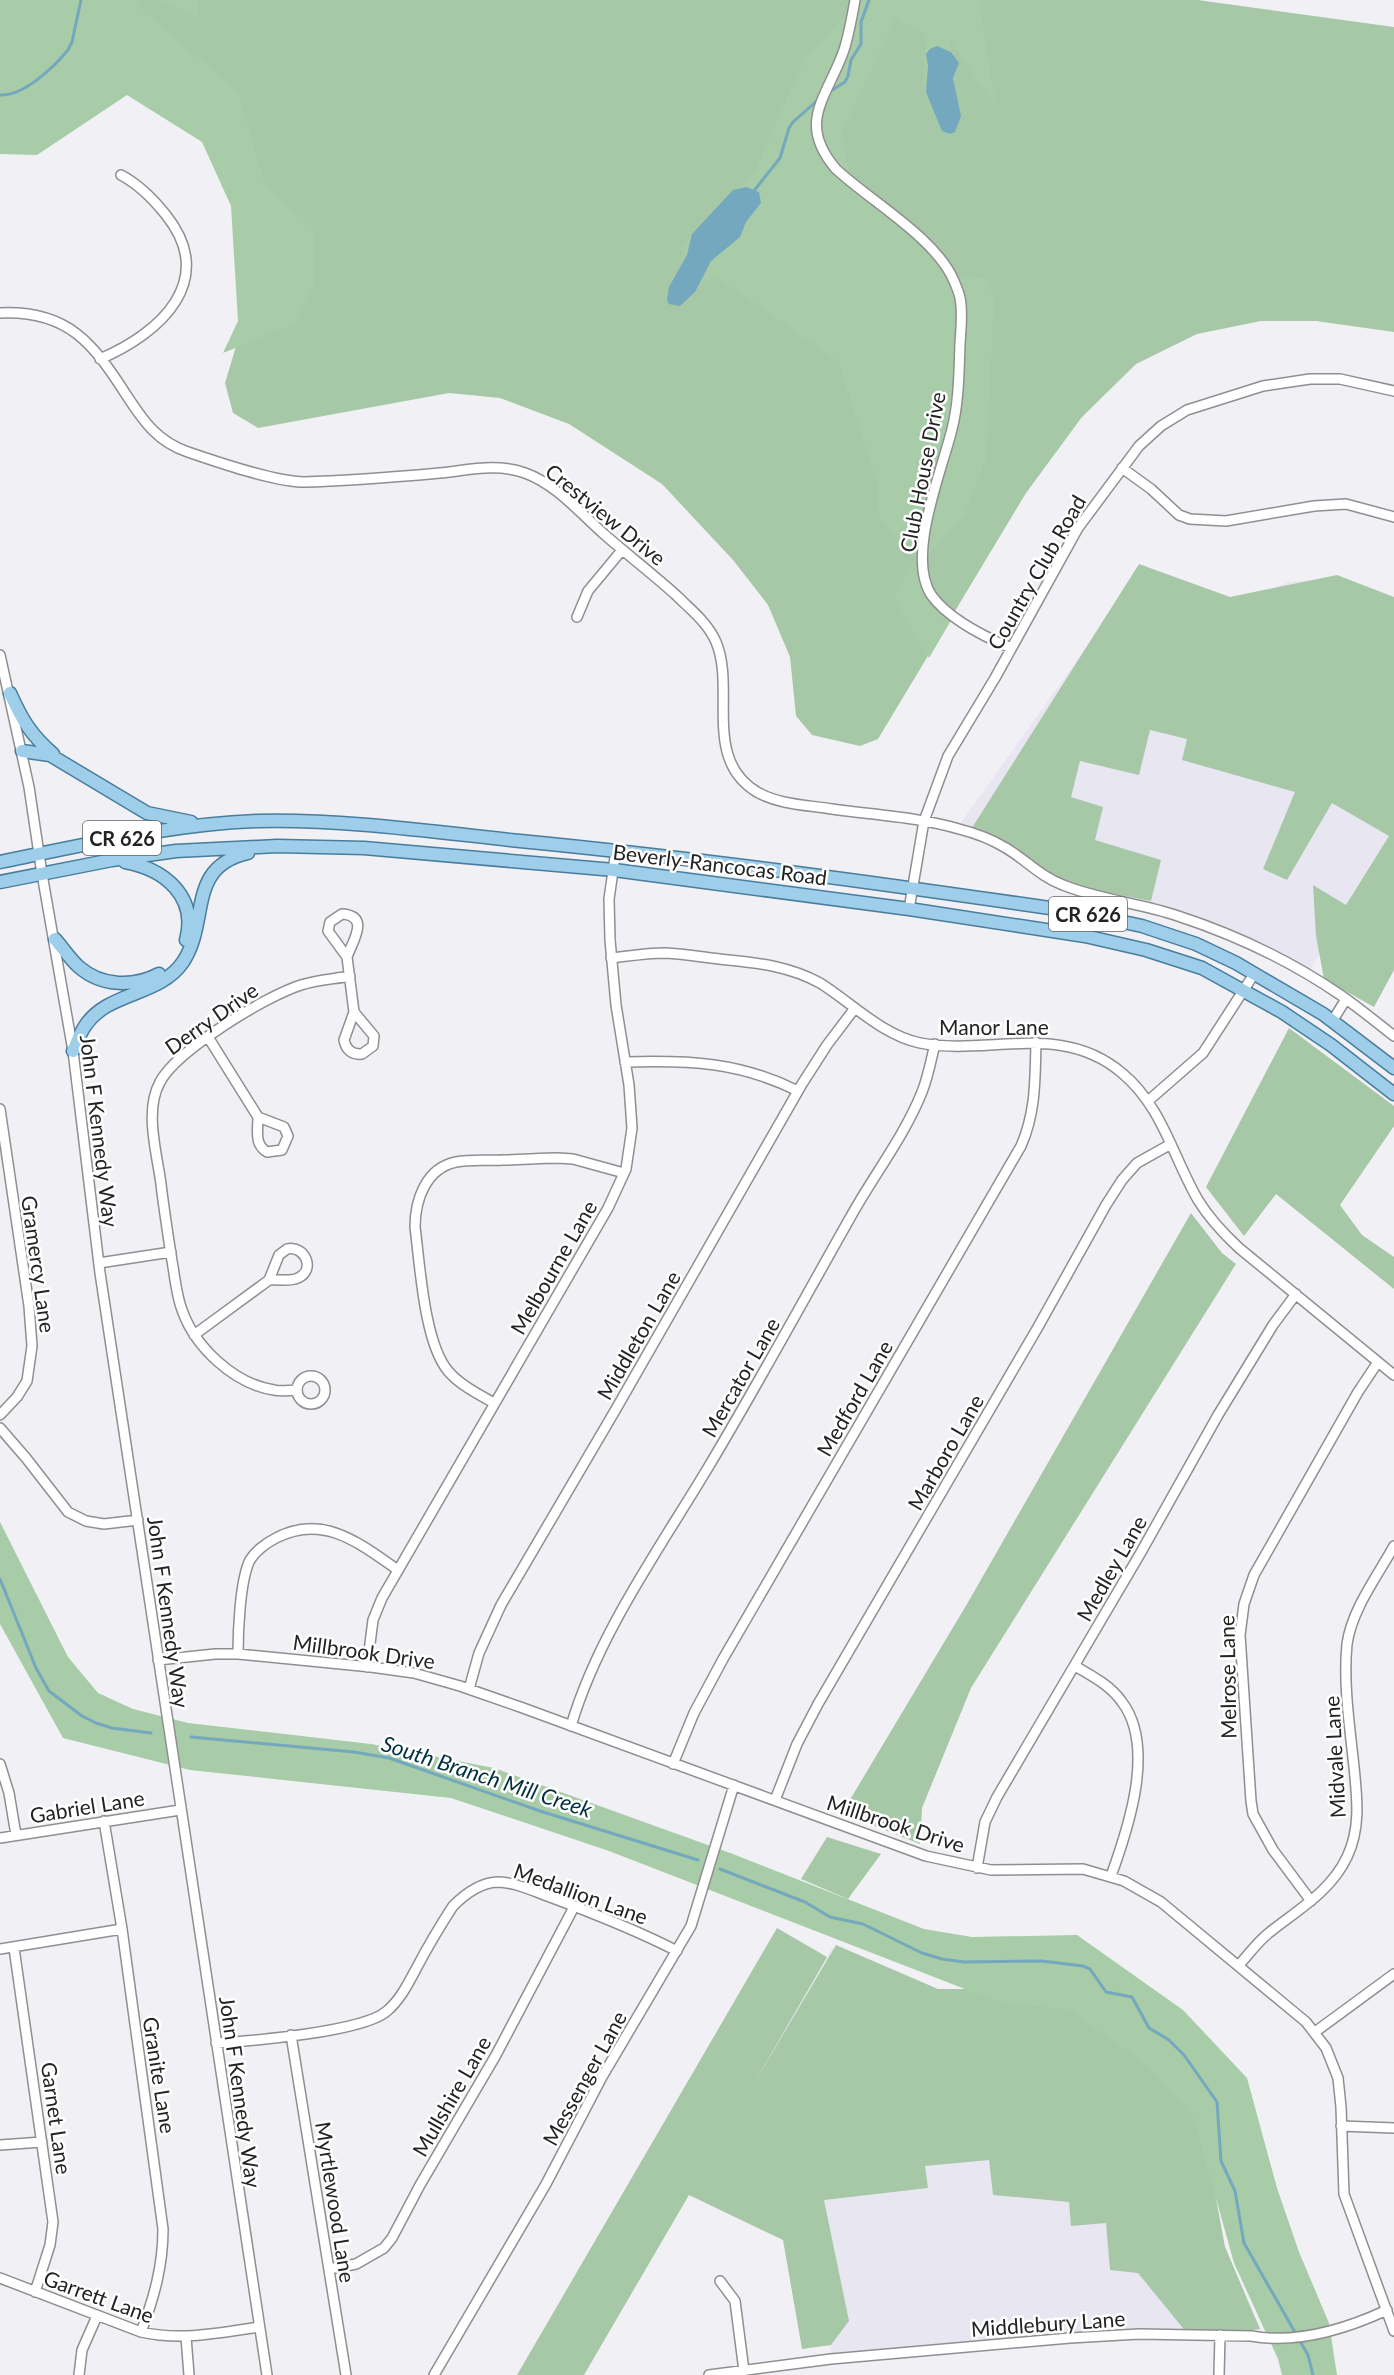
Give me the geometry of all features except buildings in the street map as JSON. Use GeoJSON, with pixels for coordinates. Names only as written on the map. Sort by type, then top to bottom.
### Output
{"type":"FeatureCollection","features":[{"type":"Feature","properties":{"kind":"main road"},"geometry":{"type":"LineString","coordinates":[[10,693],[22,719],[35,738],[61,761]]}},
{"type":"Feature","properties":{"kind":"main road"},"geometry":{"type":"LineString","coordinates":[[22,751],[41,753],[61,761],[147,813],[207,825]]}},
{"type":"Feature","properties":{"kind":"main road","name":"Beverly-Rancocas Road"},"geometry":{"type":"LineString","coordinates":[[0,862],[180,827],[259,821],[329,824],[457,833],[616,850],[1077,912],[1142,926],[1196,944],[1254,974],[1333,1020],[1394,1068]]}},
{"type":"Feature","properties":{"kind":"main road"},"geometry":{"type":"LineString","coordinates":[[73,1051],[85,1026],[95,1014],[108,1004],[156,985],[182,964],[191,948],[203,893],[209,877],[219,864],[232,856],[278,846]]}},
{"type":"Feature","properties":{"kind":"main road","name":"Beverly-Rancocas Road"},"geometry":{"type":"LineString","coordinates":[[0,882],[112,860],[177,851],[278,846],[364,848],[614,870],[909,909],[1085,936],[1146,950],[1202,968],[1282,1012],[1331,1045],[1394,1094]]}},
{"type":"Feature","properties":{"kind":"main road"},"geometry":{"type":"LineString","coordinates":[[55,939],[78,967],[87,973],[115,983],[132,984],[148,980],[164,972],[176,960],[189,931],[184,901],[176,889],[155,871],[141,865],[112,860]]}},
{"type":"Feature","properties":{"kind":"street","name":"Club House Drive"},"geometry":{"type":"LineString","coordinates":[[855,0],[844,50],[818,111],[816,126],[818,142],[836,169],[912,230],[935,252],[953,278],[960,296],[962,311],[953,426],[929,510],[922,549],[922,573],[932,596],[940,605],[972,629],[1011,648]]}},
{"type":"Feature","properties":{"kind":"street"},"geometry":{"type":"LineString","coordinates":[[100,358],[132,343],[165,316],[179,296],[186,275],[186,251],[179,231],[153,201],[121,175]]}},
{"type":"Feature","properties":{"kind":"street","name":"Crestview Drive"},"geometry":{"type":"LineString","coordinates":[[0,313],[28,313],[61,323],[80,335],[100,358],[154,434],[177,448],[236,467],[298,482],[366,480],[486,467],[529,474],[555,490],[698,616],[715,640],[722,670],[722,714],[726,746],[737,773],[758,792],[786,802],[924,821],[957,828],[993,840],[1040,873],[1065,886],[1176,915],[1235,937],[1292,965],[1346,999],[1394,1036]]}},
{"type":"Feature","properties":{"kind":"street","name":"Country Club Road"},"geometry":{"type":"LineString","coordinates":[[909,909],[924,821],[948,756],[1078,528],[1122,468],[1149,436],[1173,417],[1202,405],[1263,386],[1332,378],[1394,391]]}},
{"type":"Feature","properties":{"kind":"street"},"geometry":{"type":"LineString","coordinates":[[1122,468],[1151,489],[1179,515],[1190,519],[1226,521],[1346,504],[1394,517]]}},
{"type":"Feature","properties":{"kind":"street"},"geometry":{"type":"LineString","coordinates":[[577,617],[588,591],[622,550]]}},
{"type":"Feature","properties":{"kind":"street","name":"John F Kennedy Way"},"geometry":{"type":"LineString","coordinates":[[0,655],[22,751],[73,1051],[99,1263],[267,2375]]}},
{"type":"Feature","properties":{"kind":"street","name":"Melbourne Lane"},"geometry":{"type":"LineString","coordinates":[[367,1666],[371,1631],[377,1609],[608,1208],[630,1156],[632,1128],[626,1062],[616,1005],[608,911],[616,850]]}},
{"type":"Feature","properties":{"kind":"street","name":"Manor Lane"},"geometry":{"type":"LineString","coordinates":[[611,958],[663,953],[708,956],[772,965],[796,972],[817,982],[902,1037],[922,1043],[1036,1042],[1071,1047],[1097,1057],[1120,1071],[1148,1101],[1198,1200],[1217,1226],[1239,1248],[1394,1376]]}},
{"type":"Feature","properties":{"kind":"street"},"geometry":{"type":"LineString","coordinates":[[346,957],[354,1012]]}},
{"type":"Feature","properties":{"kind":"street"},"geometry":{"type":"LineString","coordinates":[[1148,1101],[1203,1053],[1254,974]]}},
{"type":"Feature","properties":{"kind":"street","name":"Derry Drive"},"geometry":{"type":"LineString","coordinates":[[297,1390],[274,1390],[237,1375],[216,1360],[194,1335],[179,1301],[171,1252],[154,1134],[155,1096],[159,1084],[174,1063],[208,1037],[263,1002],[313,982],[350,976]]}},
{"type":"Feature","properties":{"kind":"street"},"geometry":{"type":"LineString","coordinates":[[1333,1020],[1346,999]]}},
{"type":"Feature","properties":{"kind":"street","name":"Middleton Lane"},"geometry":{"type":"LineString","coordinates":[[469,1689],[479,1653],[501,1605],[798,1091],[823,1051],[855,1008]]}},
{"type":"Feature","properties":{"kind":"street"},"geometry":{"type":"LineString","coordinates":[[208,1037],[258,1117]]}},
{"type":"Feature","properties":{"kind":"street","name":"Medford Lane"},"geometry":{"type":"LineString","coordinates":[[673,1764],[694,1713],[723,1659],[1021,1146],[1034,1105],[1036,1042]]}},
{"type":"Feature","properties":{"kind":"street","name":"Mercator Lane"},"geometry":{"type":"LineString","coordinates":[[571,1726],[586,1679],[618,1619],[667,1533],[764,1375],[849,1218],[912,1114],[923,1091],[935,1044]]}},
{"type":"Feature","properties":{"kind":"street"},"geometry":{"type":"LineString","coordinates":[[626,1062],[688,1061],[728,1066],[753,1071],[798,1091]]}},
{"type":"Feature","properties":{"kind":"street","name":"Gramercy Lane"},"geometry":{"type":"LineString","coordinates":[[0,1109],[29,1306],[32,1346],[27,1381],[17,1397],[0,1415]]}},
{"type":"Feature","properties":{"kind":"street","name":"Marboro Lane"},"geometry":{"type":"LineString","coordinates":[[775,1800],[794,1752],[822,1698],[1038,1327],[1102,1212],[1125,1175],[1137,1163],[1171,1144]]}},
{"type":"Feature","properties":{"kind":"street"},"geometry":{"type":"LineString","coordinates":[[494,1403],[466,1386],[449,1371],[436,1348],[427,1308],[415,1227],[415,1214],[421,1191],[436,1172],[445,1166],[465,1161],[573,1159],[624,1173]]}},
{"type":"Feature","properties":{"kind":"street"},"geometry":{"type":"LineString","coordinates":[[194,1335],[268,1280],[282,1251],[296,1249],[304,1254],[308,1265],[299,1278],[268,1280]]}},
{"type":"Feature","properties":{"kind":"street"},"geometry":{"type":"LineString","coordinates":[[99,1263],[171,1252]]}},
{"type":"Feature","properties":{"kind":"street","name":"Medley Lane"},"geometry":{"type":"LineString","coordinates":[[977,1868],[982,1834],[990,1809],[1075,1666],[1218,1415],[1273,1324],[1296,1294]]}},
{"type":"Feature","properties":{"kind":"street","name":"Melrose Lane"},"geometry":{"type":"LineString","coordinates":[[1311,1901],[1273,1850],[1253,1814],[1248,1786],[1241,1619],[1254,1575],[1358,1392],[1378,1362]]}},
{"type":"Feature","properties":{"kind":"street"},"geometry":{"type":"LineString","coordinates":[[0,1428],[68,1512],[86,1521],[104,1524],[138,1520]]}},
{"type":"Feature","properties":{"kind":"street"},"geometry":{"type":"LineString","coordinates":[[238,1654],[239,1622],[249,1563],[255,1553],[273,1540],[289,1532],[310,1528],[330,1531],[362,1545],[398,1570]]}},
{"type":"Feature","properties":{"kind":"street","name":"Midvale Lane"},"geometry":{"type":"LineString","coordinates":[[1239,1965],[1261,1940],[1329,1886],[1339,1872],[1355,1837],[1358,1806],[1347,1677],[1348,1642],[1356,1614],[1394,1546]]}},
{"type":"Feature","properties":{"kind":"street","name":"Millbrook Drive"},"geometry":{"type":"LineString","coordinates":[[158,1659],[238,1654],[367,1666],[414,1673],[469,1689],[909,1850],[977,1868],[1083,1869],[1111,1876],[1136,1887],[1161,1902],[1294,2010],[1315,2032],[1326,2048],[1338,2078],[1342,2180],[1347,2208],[1394,2331]]}},
{"type":"Feature","properties":{"kind":"street"},"geometry":{"type":"LineString","coordinates":[[1075,1666],[1115,1693],[1130,1714],[1134,1727],[1137,1756],[1135,1798],[1111,1876]]}},
{"type":"Feature","properties":{"kind":"street"},"geometry":{"type":"LineString","coordinates":[[0,1764],[9,1793],[16,1835]]}},
{"type":"Feature","properties":{"kind":"street","name":"Messenger Lane"},"geometry":{"type":"LineString","coordinates":[[434,2375],[546,2184],[603,2077],[677,1951],[698,1910],[705,1877],[735,1785]]}},
{"type":"Feature","properties":{"kind":"street","name":"Gabriel Lane"},"geometry":{"type":"LineString","coordinates":[[0,1838],[180,1810]]}},
{"type":"Feature","properties":{"kind":"street","name":"Granite Lane"},"geometry":{"type":"LineString","coordinates":[[104,1821],[122,1929],[163,2229],[158,2280],[141,2332]]}},
{"type":"Feature","properties":{"kind":"street","name":"Medallion Lane"},"geometry":{"type":"LineString","coordinates":[[216,2043],[253,2041],[365,2023],[387,2012],[403,1992],[453,1906],[474,1889],[485,1884],[510,1884],[574,1906],[627,1926],[677,1951]]}},
{"type":"Feature","properties":{"kind":"street","name":"Mullshire Lane"},"geometry":{"type":"LineString","coordinates":[[329,2269],[356,2264],[384,2248],[392,2238],[420,2185],[496,2055],[574,1906]]}},
{"type":"Feature","properties":{"kind":"street"},"geometry":{"type":"LineString","coordinates":[[0,1949],[122,1929]]}},
{"type":"Feature","properties":{"kind":"street","name":"Garnet Lane"},"geometry":{"type":"LineString","coordinates":[[14,1948],[53,2222],[50,2245],[35,2292]]}},
{"type":"Feature","properties":{"kind":"street"},"geometry":{"type":"LineString","coordinates":[[1315,2032],[1394,1974]]}},
{"type":"Feature","properties":{"kind":"street","name":"Myrtlewood Lane"},"geometry":{"type":"LineString","coordinates":[[291,2035],[346,2375]]}},
{"type":"Feature","properties":{"kind":"street"},"geometry":{"type":"LineString","coordinates":[[1341,2126],[1394,2128]]}},
{"type":"Feature","properties":{"kind":"street"},"geometry":{"type":"LineString","coordinates":[[0,2145],[42,2142]]}},
{"type":"Feature","properties":{"kind":"street","name":"Garrett Lane"},"geometry":{"type":"LineString","coordinates":[[0,2278],[141,2332],[186,2337],[259,2327]]}},
{"type":"Feature","properties":{"kind":"street"},"geometry":{"type":"LineString","coordinates":[[720,2282],[735,2301],[744,2371]]}},
{"type":"Feature","properties":{"kind":"street","name":"Middlebury Lane"},"geometry":{"type":"LineString","coordinates":[[709,2375],[831,2359],[1122,2334],[1220,2335],[1266,2339],[1326,2332],[1351,2326],[1387,2310]]}},
{"type":"Feature","properties":{"kind":"street"},"geometry":{"type":"LineString","coordinates":[[79,2375],[82,2350],[97,2316]]}},
{"type":"Feature","properties":{"kind":"street"},"geometry":{"type":"LineString","coordinates":[[1219,2375],[1220,2335]]}},
{"type":"Feature","properties":{"kind":"street"},"geometry":{"type":"LineString","coordinates":[[186,2337],[189,2375]]}},
{"type":"Feature","properties":{"kind":"shaded area"},"geometry":{"type":"Polygon","coordinates":[[[1140,572],[1240,601],[1289,582],[1340,578],[1394,827],[1308,974],[1193,921],[1079,891],[1005,847],[957,828],[1140,572]]]}},
{"type":"Feature","properties":{"kind":"shaded area"},"geometry":{"type":"Polygon","coordinates":[[[832,1948],[900,1987],[1220,2231],[1242,2293],[1266,2339],[1122,2334],[831,2359],[826,2281],[812,2239],[699,2177],[832,1948]]]}},
{"type":"Feature","properties":{"kind":"green space"},"geometry":{"type":"Polygon","coordinates":[[[0,0],[141,0],[136,5],[238,92],[265,185],[313,228],[315,283],[296,323],[223,353],[238,321],[231,206],[202,142],[127,95],[37,155],[0,154],[0,0]]]}},
{"type":"Feature","properties":{"kind":"green space"},"geometry":{"type":"Polygon","coordinates":[[[92,0],[1198,0],[1394,27],[1394,332],[1316,321],[1261,321],[1197,334],[1136,364],[1082,417],[1026,493],[878,739],[860,746],[812,735],[796,716],[790,657],[768,605],[733,560],[662,484],[569,424],[500,398],[449,393],[258,428],[233,413],[225,383],[237,343],[252,203],[92,0]]]}},
{"type":"Feature","properties":{"kind":"green space"},"geometry":{"type":"Polygon","coordinates":[[[159,0],[198,0],[197,16],[159,0]]]}},
{"type":"Feature","properties":{"kind":"green space"},"geometry":{"type":"Polygon","coordinates":[[[854,0],[979,0],[995,105],[949,39],[959,110],[944,132],[923,88],[926,35],[896,18],[842,131],[850,186],[883,211],[952,277],[987,278],[994,302],[986,459],[964,516],[921,564],[953,617],[929,658],[894,599],[915,558],[879,518],[877,482],[838,361],[714,275],[672,307],[684,245],[755,171],[805,57],[852,9],[854,0]]]}},
{"type":"Feature","properties":{"kind":"green space"},"geometry":{"type":"Polygon","coordinates":[[[1139,564],[1230,597],[1337,575],[1394,597],[1394,970],[1374,1007],[1324,979],[1316,936],[1313,885],[1346,905],[1389,836],[1332,803],[1287,880],[1263,869],[1295,792],[1182,760],[1187,739],[1150,730],[1139,775],[1080,761],[1071,797],[1103,807],[1095,840],[1161,860],[1151,901],[1059,883],[970,831],[1139,564]]]}},
{"type":"Feature","properties":{"kind":"green space"},"geometry":{"type":"Polygon","coordinates":[[[1289,1028],[1394,1106],[1394,1126],[1340,1205],[1362,1235],[1394,1257],[1394,1289],[1276,1194],[1244,1236],[1206,1187],[1289,1028]]]}},
{"type":"Feature","properties":{"kind":"green space"},"geometry":{"type":"Polygon","coordinates":[[[1191,1213],[1222,1253],[1236,1264],[971,1688],[922,1808],[920,1844],[842,1813],[967,1604],[1191,1213]]]}},
{"type":"Feature","properties":{"kind":"green space"},"geometry":{"type":"Polygon","coordinates":[[[0,1522],[68,1657],[98,1693],[133,1709],[188,1723],[371,1744],[494,1768],[733,1854],[924,1929],[972,1937],[1077,1935],[1183,2010],[1247,2078],[1277,2188],[1299,2252],[1329,2323],[1337,2375],[1282,2375],[1278,2359],[1234,2263],[1194,2119],[1150,2067],[1068,2009],[1001,2003],[609,1851],[451,1798],[190,1770],[63,1738],[0,1624],[0,1522]]]}},
{"type":"Feature","properties":{"kind":"green space"},"geometry":{"type":"Polygon","coordinates":[[[827,1837],[881,1854],[848,1899],[801,1879],[827,1837]]]}},
{"type":"Feature","properties":{"kind":"green space"},"geometry":{"type":"Polygon","coordinates":[[[777,1928],[827,1957],[755,2082],[836,1945],[938,1989],[1016,1989],[1068,1993],[1199,2106],[1225,2247],[1260,2329],[1191,2338],[1138,2273],[1110,2270],[1106,2223],[1071,2226],[1069,2202],[993,2195],[989,2160],[925,2166],[928,2188],[824,2200],[849,2321],[831,2345],[802,2349],[783,2240],[689,2195],[584,2375],[517,2375],[777,1928]]]}},
{"type":"Feature","properties":{"kind":"water"},"geometry":{"type":"Polygon","coordinates":[[[937,46],[951,52],[959,63],[953,78],[961,116],[955,132],[950,134],[942,131],[926,92],[928,66],[926,54],[937,46]]]}},
{"type":"Feature","properties":{"kind":"water"},"geometry":{"type":"Polygon","coordinates":[[[746,187],[759,192],[761,203],[746,222],[740,237],[711,261],[695,292],[680,306],[669,304],[667,300],[669,287],[687,255],[692,234],[733,190],[746,187]]]}},
{"type":"Feature","properties":{"kind":"waterway"},"geometry":{"type":"LineString","coordinates":[[0,95],[19,91],[28,86],[68,50],[72,42],[81,0]]}},
{"type":"Feature","properties":{"kind":"waterway"},"geometry":{"type":"LineString","coordinates":[[829,92],[845,82],[848,76],[851,60],[861,44],[861,22],[869,0]]}},
{"type":"Feature","properties":{"kind":"waterway"},"geometry":{"type":"LineString","coordinates":[[753,192],[780,158],[793,122],[819,99]]}},
{"type":"Feature","properties":{"kind":"waterway","name":"South Branch Mill Creek"},"geometry":{"type":"LineString","coordinates":[[0,1579],[36,1668],[49,1691],[82,1716],[96,1723],[112,1728],[151,1733]]}},
{"type":"Feature","properties":{"kind":"waterway","name":"South Branch Mill Creek"},"geometry":{"type":"LineString","coordinates":[[191,1737],[354,1752],[389,1758],[540,1811],[698,1860]]}},
{"type":"Feature","properties":{"kind":"waterway","name":"South Branch Mill Creek"},"geometry":{"type":"LineString","coordinates":[[720,1869],[805,1902],[830,1917],[863,1924],[922,1953],[964,1962],[1042,1961],[1083,1966],[1090,1969],[1106,1992],[1132,1997],[1149,2028],[1169,2040],[1184,2055],[1217,2102],[1221,2161],[1235,2191],[1244,2243],[1308,2355],[1313,2375]]}}]}
